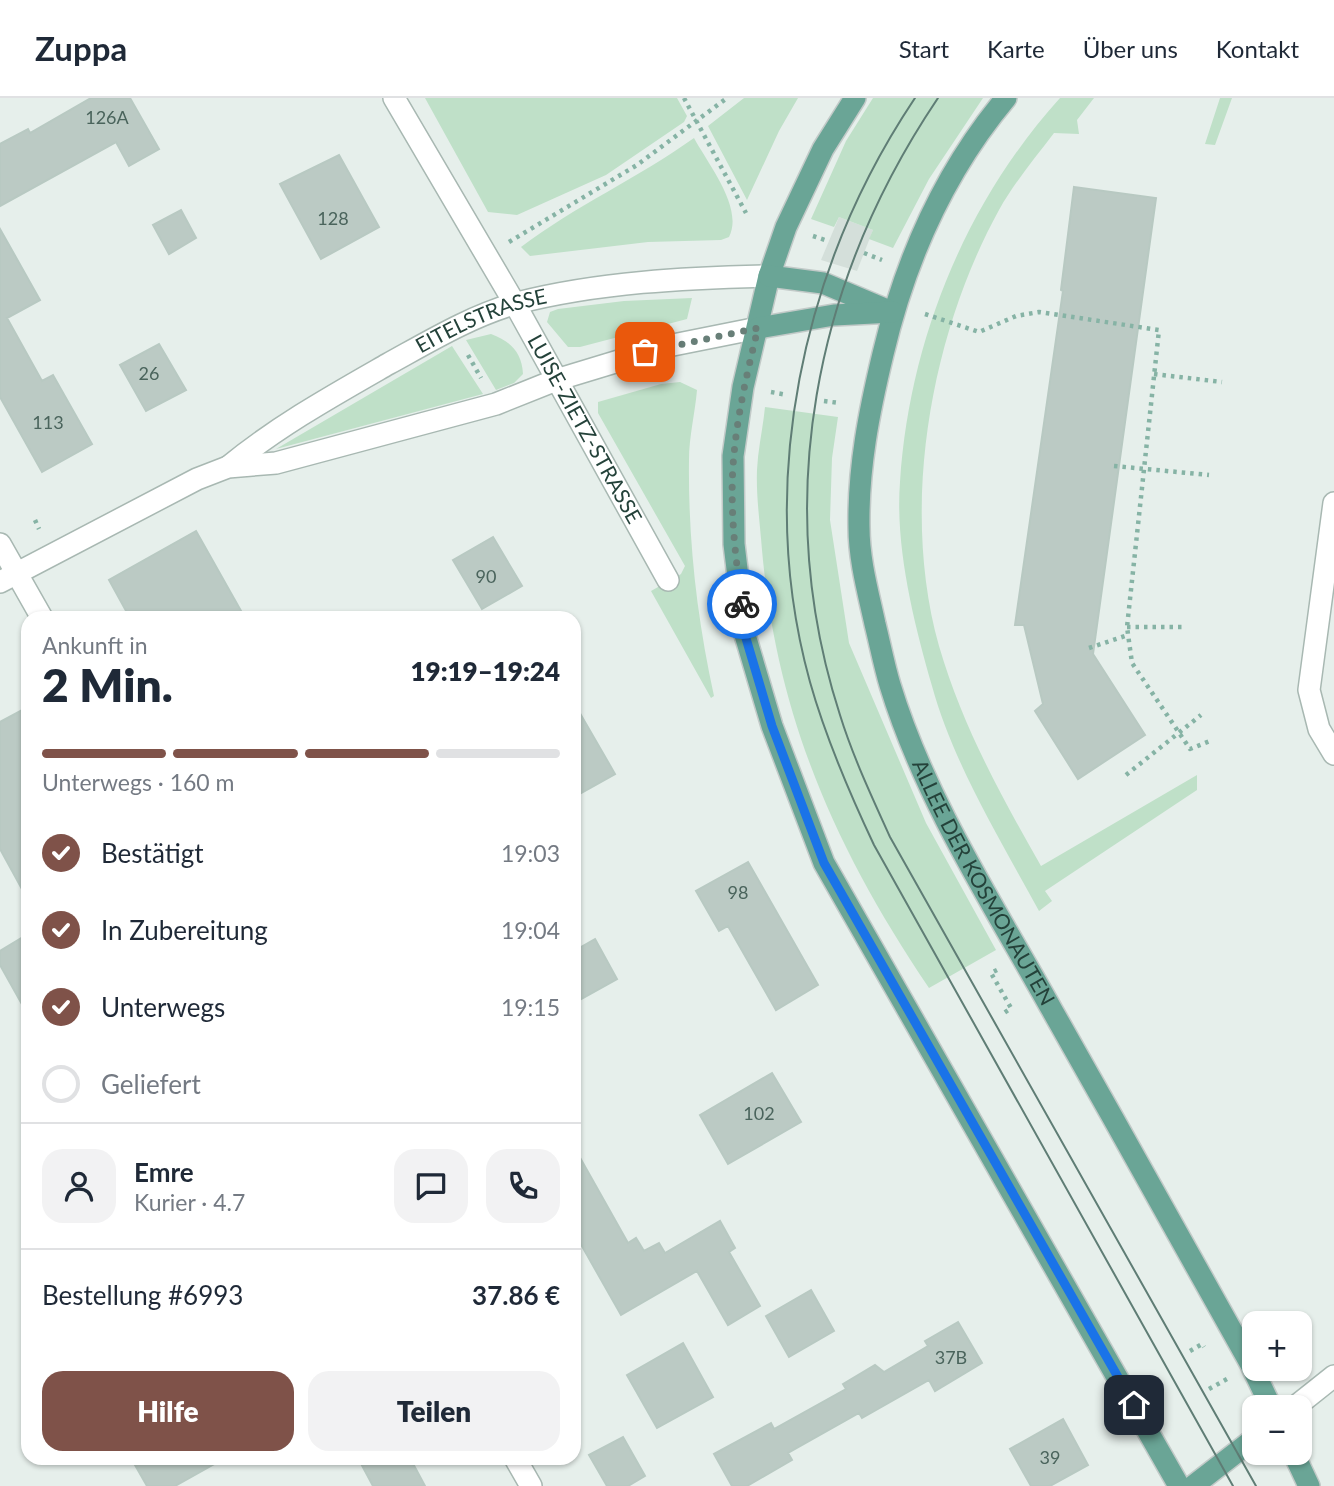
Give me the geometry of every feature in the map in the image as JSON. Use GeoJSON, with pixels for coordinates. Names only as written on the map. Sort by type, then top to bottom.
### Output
{"type":"FeatureCollection","features":[{"type":"Feature","properties":{"kind":"main road"},"geometry":{"type":"LineString","coordinates":[[855,98],[795,204],[769,276],[743,387],[733,456],[734,544],[745,635],[772,726],[824,863],[1179,1486]]}},
{"type":"Feature","properties":{"kind":"main road","name":"ALLEE DER KOSMONAUTEN"},"geometry":{"type":"LineString","coordinates":[[1006,98],[962,159],[937,202],[906,270],[892,312],[866,429],[860,479],[859,530],[864,575],[889,684],[935,795],[982,886],[1251,1365],[1265,1395]]}},
{"type":"Feature","properties":{"kind":"main road"},"geometry":{"type":"LineString","coordinates":[[769,276],[823,283],[892,312]]}},
{"type":"Feature","properties":{"kind":"main road"},"geometry":{"type":"LineString","coordinates":[[758,328],[834,315],[892,312]]}},
{"type":"Feature","properties":{"kind":"main road"},"geometry":{"type":"LineString","coordinates":[[1193,1486],[1242,1448]]}},
{"type":"Feature","properties":{"kind":"main road"},"geometry":{"type":"LineString","coordinates":[[1299,1465],[1308,1486]]}},
{"type":"Feature","properties":{"kind":"street","name":"LUISE-ZIETZ-STRASSE"},"geometry":{"type":"LineString","coordinates":[[394,98],[515,304],[668,580]]}},
{"type":"Feature","properties":{"kind":"street","name":"EITELSTRASSE"},"geometry":{"type":"LineString","coordinates":[[8,577],[197,479],[228,467],[290,420],[453,328],[515,304],[607,287],[716,276],[769,276]]}},
{"type":"Feature","properties":{"kind":"street","name":"EITELSTRASSE"},"geometry":{"type":"LineString","coordinates":[[228,467],[276,463],[496,404],[556,380],[668,346],[758,328]]}},
{"type":"Feature","properties":{"kind":"street"},"geometry":{"type":"LineString","coordinates":[[1334,503],[1309,690],[1319,729],[1334,754]]}},
{"type":"Feature","properties":{"kind":"street"},"geometry":{"type":"LineString","coordinates":[[0,544],[8,577],[35,611]]}},
{"type":"Feature","properties":{"kind":"street"},"geometry":{"type":"LineString","coordinates":[[1310,1395],[1334,1376]]}},
{"type":"Feature","properties":{"kind":"street"},"geometry":{"type":"LineString","coordinates":[[519,1465],[531,1486]]}},
{"type":"Feature","properties":{"kind":"path"},"geometry":{"type":"LineString","coordinates":[[684,98],[695,123],[746,213]]}},
{"type":"Feature","properties":{"kind":"path"},"geometry":{"type":"LineString","coordinates":[[500,247],[638,165],[727,98]]}},
{"type":"Feature","properties":{"kind":"path"},"geometry":{"type":"LineString","coordinates":[[807,234],[828,242]]}},
{"type":"Feature","properties":{"kind":"path"},"geometry":{"type":"LineString","coordinates":[[864,253],[883,260]]}},
{"type":"Feature","properties":{"kind":"path"},"geometry":{"type":"LineString","coordinates":[[925,314],[979,332],[1016,316],[1039,312],[1159,330],[1127,627],[1132,663],[1190,749],[1210,741]]}},
{"type":"Feature","properties":{"kind":"path"},"geometry":{"type":"LineString","coordinates":[[466,352],[483,381]]}},
{"type":"Feature","properties":{"kind":"path"},"geometry":{"type":"LineString","coordinates":[[1154,374],[1222,382]]}},
{"type":"Feature","properties":{"kind":"path"},"geometry":{"type":"LineString","coordinates":[[763,391],[787,395]]}},
{"type":"Feature","properties":{"kind":"path"},"geometry":{"type":"LineString","coordinates":[[824,401],[839,403]]}},
{"type":"Feature","properties":{"kind":"path"},"geometry":{"type":"LineString","coordinates":[[1114,466],[1209,475]]}},
{"type":"Feature","properties":{"kind":"path"},"geometry":{"type":"LineString","coordinates":[[1127,627],[1186,627]]}},
{"type":"Feature","properties":{"kind":"path"},"geometry":{"type":"LineString","coordinates":[[1089,648],[1128,635]]}},
{"type":"Feature","properties":{"kind":"path"},"geometry":{"type":"LineString","coordinates":[[1126,775],[1201,715]]}},
{"type":"Feature","properties":{"kind":"path"},"geometry":{"type":"LineString","coordinates":[[1001,1015],[1012,1008],[991,973],[1005,966]]}},
{"type":"Feature","properties":{"kind":"path"},"geometry":{"type":"LineString","coordinates":[[1190,1351],[1202,1344],[1207,1353]]}},
{"type":"Feature","properties":{"kind":"path"},"geometry":{"type":"LineString","coordinates":[[1218,1372],[1223,1381]]}},
{"type":"Feature","properties":{"kind":"path"},"geometry":{"type":"LineString","coordinates":[[1209,1389],[1234,1375]]}},
{"type":"Feature","properties":{"kind":"shaded area"},"geometry":{"type":"Polygon","coordinates":[[[839,217],[873,230],[857,271],[821,260],[839,217]]]}},
{"type":"Feature","properties":{"kind":"green space"},"geometry":{"type":"Polygon","coordinates":[[[425,98],[677,98],[687,116],[684,122],[606,175],[517,215],[488,212],[425,98]]]}},
{"type":"Feature","properties":{"kind":"green space"},"geometry":{"type":"Polygon","coordinates":[[[744,98],[798,98],[779,131],[747,200],[708,126],[744,98]]]}},
{"type":"Feature","properties":{"kind":"green space"},"geometry":{"type":"Polygon","coordinates":[[[873,98],[983,98],[929,179],[893,248],[869,239],[873,230],[839,217],[834,227],[811,219],[846,141],[873,98]]]}},
{"type":"Feature","properties":{"kind":"green space"},"geometry":{"type":"Polygon","coordinates":[[[1060,98],[1094,98],[1077,120],[1079,134],[1054,133],[999,210],[975,259],[955,311],[939,366],[928,423],[923,480],[922,537],[928,593],[939,646],[959,704],[997,786],[1041,866],[1197,775],[1197,790],[1045,891],[1052,901],[1039,911],[965,773],[941,715],[907,585],[899,507],[906,430],[915,378],[948,277],[970,229],[996,183],[1026,139],[1060,98]]]}},
{"type":"Feature","properties":{"kind":"green space"},"geometry":{"type":"Polygon","coordinates":[[[1220,98],[1232,98],[1215,145],[1205,144],[1220,98]]]}},
{"type":"Feature","properties":{"kind":"green space"},"geometry":{"type":"Polygon","coordinates":[[[694,138],[728,200],[732,213],[729,237],[721,240],[648,242],[530,256],[521,247],[563,218],[694,138]]]}},
{"type":"Feature","properties":{"kind":"green space"},"geometry":{"type":"Polygon","coordinates":[[[692,298],[687,319],[580,347],[568,347],[547,322],[550,312],[558,309],[624,301],[692,298]]]}},
{"type":"Feature","properties":{"kind":"green space"},"geometry":{"type":"Polygon","coordinates":[[[491,334],[514,348],[523,374],[514,383],[496,390],[466,340],[491,334]]]}},
{"type":"Feature","properties":{"kind":"green space"},"geometry":{"type":"Polygon","coordinates":[[[452,346],[483,394],[276,449],[452,346]]]}},
{"type":"Feature","properties":{"kind":"green space"},"geometry":{"type":"Polygon","coordinates":[[[680,382],[697,390],[689,451],[690,520],[698,608],[714,696],[711,698],[651,591],[681,574],[685,566],[598,413],[598,402],[661,384],[680,382]]]}},
{"type":"Feature","properties":{"kind":"green space"},"geometry":{"type":"Polygon","coordinates":[[[765,407],[838,417],[832,458],[830,520],[849,643],[926,823],[996,950],[929,988],[866,885],[839,833],[816,780],[781,670],[770,611],[758,500],[758,454],[765,407]]]}},
{"type":"Feature","properties":{"kind":"building"},"geometry":{"type":"Polygon","coordinates":[[[91,98],[130,98],[159,149],[129,166],[116,142],[0,206],[0,144],[28,129],[30,133],[91,98]]]}},
{"type":"Feature","properties":{"kind":"building"},"geometry":{"type":"Polygon","coordinates":[[[339,155],[379,227],[321,259],[280,184],[339,155]]]}},
{"type":"Feature","properties":{"kind":"building"},"geometry":{"type":"Polygon","coordinates":[[[1074,187],[1156,198],[1093,654],[1145,735],[1078,779],[1035,711],[1043,704],[1024,625],[1015,625],[1063,291],[1074,187]]]}},
{"type":"Feature","properties":{"kind":"building"},"geometry":{"type":"Polygon","coordinates":[[[181,210],[196,238],[169,254],[153,225],[181,210]]]}},
{"type":"Feature","properties":{"kind":"building"},"geometry":{"type":"Polygon","coordinates":[[[0,229],[40,300],[7,318],[42,381],[53,375],[92,444],[42,472],[0,397],[0,229]]]}},
{"type":"Feature","properties":{"kind":"building"},"geometry":{"type":"Polygon","coordinates":[[[159,344],[186,390],[146,411],[120,365],[159,344]]]}},
{"type":"Feature","properties":{"kind":"building"},"geometry":{"type":"Polygon","coordinates":[[[196,531],[241,611],[126,611],[109,580],[196,531]]]}},
{"type":"Feature","properties":{"kind":"building"},"geometry":{"type":"Polygon","coordinates":[[[493,537],[522,586],[482,609],[453,560],[493,537]]]}},
{"type":"Feature","properties":{"kind":"building"},"geometry":{"type":"Polygon","coordinates":[[[21,711],[21,887],[0,849],[0,722],[21,711]]]}},
{"type":"Feature","properties":{"kind":"building"},"geometry":{"type":"Polygon","coordinates":[[[581,715],[615,774],[581,793],[581,715]]]}},
{"type":"Feature","properties":{"kind":"building"},"geometry":{"type":"Polygon","coordinates":[[[748,862],[818,985],[776,1010],[728,926],[719,931],[696,891],[748,862]]]}},
{"type":"Feature","properties":{"kind":"building"},"geometry":{"type":"Polygon","coordinates":[[[21,938],[21,1002],[0,965],[0,951],[21,938]]]}},
{"type":"Feature","properties":{"kind":"building"},"geometry":{"type":"Polygon","coordinates":[[[595,939],[617,979],[581,999],[581,947],[595,939]]]}},
{"type":"Feature","properties":{"kind":"building"},"geometry":{"type":"Polygon","coordinates":[[[772,1073],[801,1122],[728,1164],[700,1115],[772,1073]]]}},
{"type":"Feature","properties":{"kind":"building"},"geometry":{"type":"Polygon","coordinates":[[[581,1159],[628,1243],[636,1238],[644,1251],[659,1243],[665,1253],[720,1221],[735,1248],[729,1252],[760,1306],[728,1325],[697,1271],[621,1315],[581,1244],[581,1159]]]}},
{"type":"Feature","properties":{"kind":"building"},"geometry":{"type":"Polygon","coordinates":[[[811,1290],[834,1331],[789,1357],[766,1316],[811,1290]]]}},
{"type":"Feature","properties":{"kind":"building"},"geometry":{"type":"Polygon","coordinates":[[[958,1322],[982,1363],[935,1391],[929,1380],[862,1418],[859,1413],[788,1453],[792,1460],[747,1486],[732,1486],[714,1454],[771,1423],[774,1429],[846,1389],[843,1384],[875,1365],[884,1372],[928,1346],[925,1341],[958,1322]]]}},
{"type":"Feature","properties":{"kind":"building"},"geometry":{"type":"Polygon","coordinates":[[[683,1343],[713,1397],[657,1428],[627,1375],[683,1343]]]}},
{"type":"Feature","properties":{"kind":"building"},"geometry":{"type":"Polygon","coordinates":[[[1063,1419],[1088,1465],[1050,1486],[1031,1486],[1010,1449],[1063,1419]]]}},
{"type":"Feature","properties":{"kind":"building"},"geometry":{"type":"Polygon","coordinates":[[[623,1437],[645,1476],[628,1486],[607,1486],[589,1455],[623,1437]]]}},
{"type":"Feature","properties":{"kind":"building"},"geometry":{"type":"Polygon","coordinates":[[[135,1465],[212,1465],[175,1486],[147,1486],[135,1465]]]}},
{"type":"Feature","properties":{"kind":"building"},"geometry":{"type":"Polygon","coordinates":[[[362,1465],[414,1465],[425,1486],[373,1486],[362,1465]]]}},
{"type":"Feature","properties":{"kind":"tram line"},"geometry":{"type":"LineString","coordinates":[[915,98],[876,163],[843,233],[818,305],[800,379],[789,454],[787,531],[794,607],[810,682],[839,765],[874,845],[1233,1486]]}},
{"type":"Feature","properties":{"kind":"tram line"},"geometry":{"type":"LineString","coordinates":[[938,98],[895,169],[861,242],[834,318],[817,395],[808,474],[809,554],[819,635],[845,731],[890,837],[1256,1486]]}},
{"type":"Feature","properties":{"kind":"way so far"},"geometry":{"type":"LineString","coordinates":[[645,352],[758,328],[743,387],[733,456],[734,544],[742,604]]}},
{"type":"Feature","properties":{"kind":"route"},"geometry":{"type":"LineString","coordinates":[[742,604],[745,635],[772,726],[824,863],[889,972],[1134,1405]]}}]}
